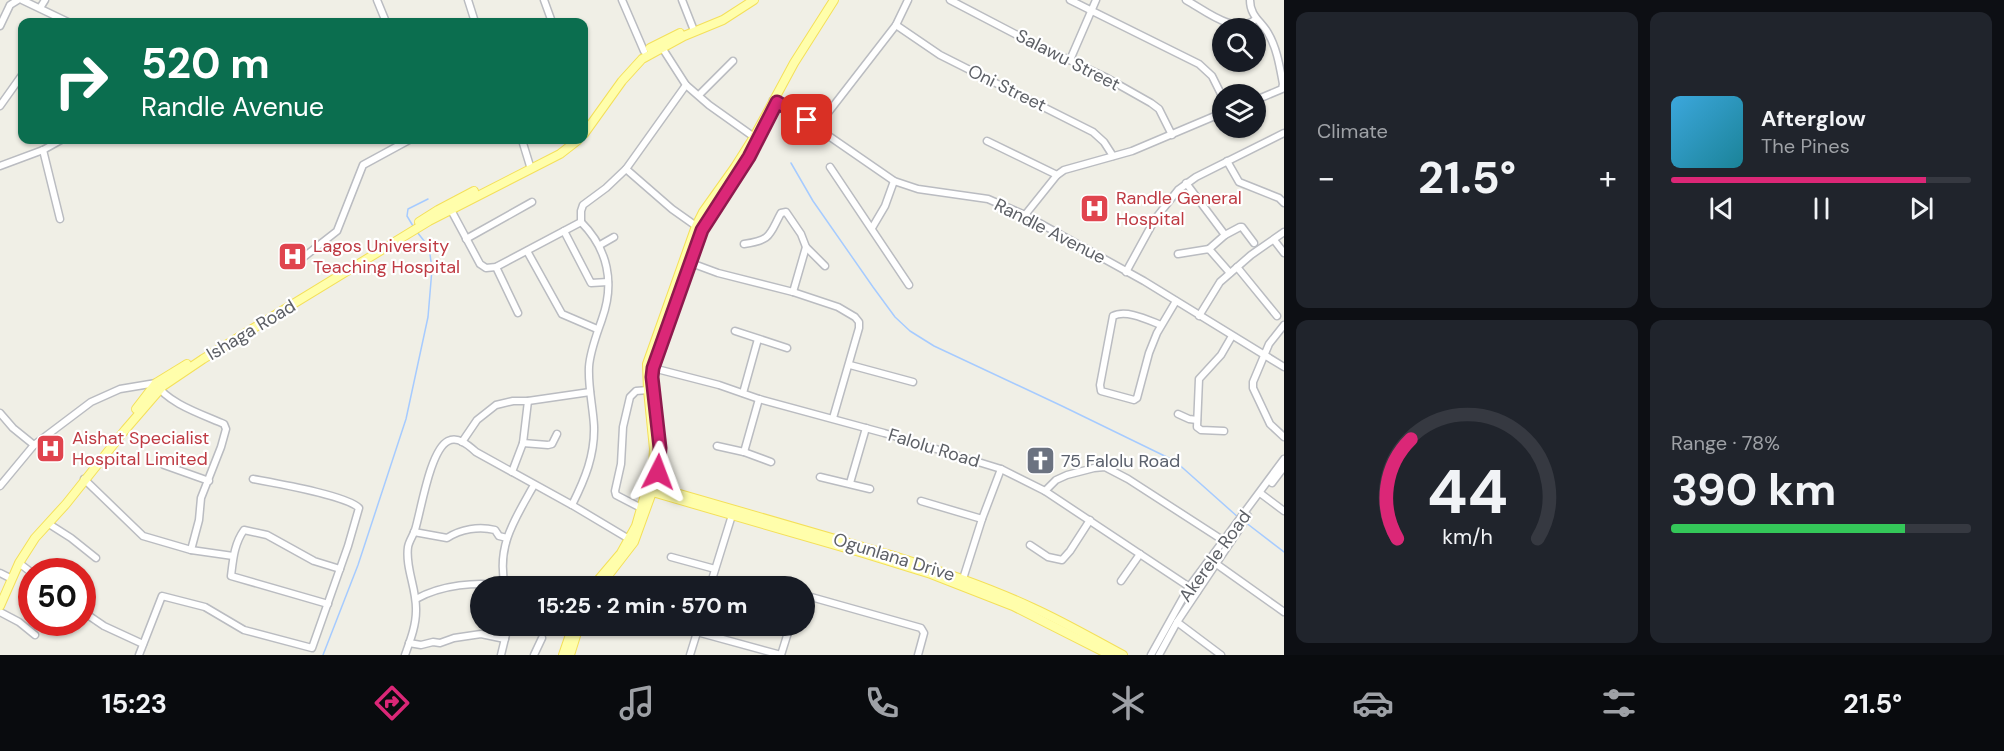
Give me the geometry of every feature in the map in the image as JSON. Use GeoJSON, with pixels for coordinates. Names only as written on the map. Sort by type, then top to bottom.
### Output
{"type":"FeatureCollection","features":[{"type":"Feature","properties":{"kind":"main road"},"geometry":{"type":"LineString","coordinates":[[608,576],[634,542],[649,489],[654,453],[648,390],[651,349],[696,226],[754,137],[834,0]]}},
{"type":"Feature","properties":{"kind":"main road"},"geometry":{"type":"LineString","coordinates":[[601,576],[621,553],[636,526],[659,464],[660,448],[650,368],[706,223],[749,157],[775,101],[840,0]]}},
{"type":"Feature","properties":{"kind":"main road"},"geometry":{"type":"LineString","coordinates":[[588,121],[618,78],[644,51],[723,20],[750,1]]}},
{"type":"Feature","properties":{"kind":"main road"},"geometry":{"type":"LineString","coordinates":[[588,129],[631,70],[642,59],[661,45],[693,28],[721,18],[750,1]]}},
{"type":"Feature","properties":{"kind":"main road","name":"Ishaga Road"},"geometry":{"type":"LineString","coordinates":[[0,600],[18,559],[29,543],[158,386],[428,219],[567,144]]}},
{"type":"Feature","properties":{"kind":"main road","name":"Ishaga Road"},"geometry":{"type":"LineString","coordinates":[[450,207],[560,154],[573,144]]}},
{"type":"Feature","properties":{"kind":"main road","name":"Ishaga Road"},"geometry":{"type":"LineString","coordinates":[[22,558],[35,538],[49,524],[158,386]]}},
{"type":"Feature","properties":{"kind":"main road","name":"Ogunlana Drive"},"geometry":{"type":"LineString","coordinates":[[649,489],[894,556],[1034,609],[1123,655]]}},
{"type":"Feature","properties":{"kind":"main road","name":"Ishaga Road"},"geometry":{"type":"LineString","coordinates":[[0,606],[18,565]]}},
{"type":"Feature","properties":{"kind":"main road","name":"Ogunlana Drive"},"geometry":{"type":"LineString","coordinates":[[962,582],[1110,655]]}},
{"type":"Feature","properties":{"kind":"main road"},"geometry":{"type":"LineString","coordinates":[[570,655],[571,636]]}},
{"type":"Feature","properties":{"kind":"main road"},"geometry":{"type":"LineString","coordinates":[[563,655],[574,636]]}},
{"type":"Feature","properties":{"kind":"street"},"geometry":{"type":"LineString","coordinates":[[0,26],[10,5],[20,0],[57,18]]}},
{"type":"Feature","properties":{"kind":"street"},"geometry":{"type":"LineString","coordinates":[[40,9],[45,0]]}},
{"type":"Feature","properties":{"kind":"street"},"geometry":{"type":"LineString","coordinates":[[377,0],[384,18]]}},
{"type":"Feature","properties":{"kind":"street"},"geometry":{"type":"LineString","coordinates":[[468,0],[474,18]]}},
{"type":"Feature","properties":{"kind":"street"},"geometry":{"type":"LineString","coordinates":[[544,0],[551,18]]}},
{"type":"Feature","properties":{"kind":"street"},"geometry":{"type":"LineString","coordinates":[[622,0],[644,51]]}},
{"type":"Feature","properties":{"kind":"street"},"geometry":{"type":"LineString","coordinates":[[682,0],[693,28]]}},
{"type":"Feature","properties":{"kind":"street"},"geometry":{"type":"LineString","coordinates":[[817,127],[896,25],[908,0]]}},
{"type":"Feature","properties":{"kind":"street","name":"Salawu Street"},"geometry":{"type":"LineString","coordinates":[[950,0],[1156,106],[1172,135]]}},
{"type":"Feature","properties":{"kind":"street"},"geometry":{"type":"LineString","coordinates":[[1070,0],[1198,64],[1212,76],[1216,84]]}},
{"type":"Feature","properties":{"kind":"street"},"geometry":{"type":"LineString","coordinates":[[1070,60],[1096,0]]}},
{"type":"Feature","properties":{"kind":"street"},"geometry":{"type":"LineString","coordinates":[[1186,0],[1220,18]]}},
{"type":"Feature","properties":{"kind":"street"},"geometry":{"type":"LineString","coordinates":[[1250,0],[1255,18]]}},
{"type":"Feature","properties":{"kind":"street","name":"Oni Street"},"geometry":{"type":"LineString","coordinates":[[896,25],[940,55],[1093,132],[1104,142],[1113,156]]}},
{"type":"Feature","properties":{"kind":"street"},"geometry":{"type":"LineString","coordinates":[[1266,30],[1274,46],[1283,87],[1266,96]]}},
{"type":"Feature","properties":{"kind":"street"},"geometry":{"type":"LineString","coordinates":[[661,45],[686,85],[709,105],[754,137]]}},
{"type":"Feature","properties":{"kind":"street"},"geometry":{"type":"LineString","coordinates":[[699,95],[733,61]]}},
{"type":"Feature","properties":{"kind":"street"},"geometry":{"type":"LineString","coordinates":[[0,106],[18,81]]}},
{"type":"Feature","properties":{"kind":"street"},"geometry":{"type":"LineString","coordinates":[[572,505],[586,476],[591,459],[594,427],[589,366],[597,329],[606,305],[608,282],[600,245],[581,222],[581,211],[588,200],[606,188],[626,169],[686,85]]}},
{"type":"Feature","properties":{"kind":"street","name":"Randle Avenue"},"geometry":{"type":"LineString","coordinates":[[775,101],[817,127],[894,181],[918,189],[988,200],[1025,215],[1126,272],[1284,367]]}},
{"type":"Feature","properties":{"kind":"street"},"geometry":{"type":"LineString","coordinates":[[1025,215],[1057,175],[1073,166],[1132,151],[1212,117]]}},
{"type":"Feature","properties":{"kind":"street"},"geometry":{"type":"LineString","coordinates":[[1126,272],[1164,206],[1186,183],[1284,133]]}},
{"type":"Feature","properties":{"kind":"street"},"geometry":{"type":"LineString","coordinates":[[987,141],[1057,175]]}},
{"type":"Feature","properties":{"kind":"street"},"geometry":{"type":"LineString","coordinates":[[0,166],[54,144]]}},
{"type":"Feature","properties":{"kind":"street"},"geometry":{"type":"LineString","coordinates":[[300,260],[339,227],[363,165],[402,144]]}},
{"type":"Feature","properties":{"kind":"street"},"geometry":{"type":"LineString","coordinates":[[523,144],[530,166]]}},
{"type":"Feature","properties":{"kind":"street"},"geometry":{"type":"LineString","coordinates":[[43,150],[60,219]]}},
{"type":"Feature","properties":{"kind":"street"},"geometry":{"type":"LineString","coordinates":[[1227,161],[1239,182],[1279,198],[1284,203]]}},
{"type":"Feature","properties":{"kind":"street"},"geometry":{"type":"LineString","coordinates":[[830,167],[909,285]]}},
{"type":"Feature","properties":{"kind":"street"},"geometry":{"type":"LineString","coordinates":[[626,169],[696,226]]}},
{"type":"Feature","properties":{"kind":"street"},"geometry":{"type":"LineString","coordinates":[[872,228],[885,206],[894,181]]}},
{"type":"Feature","properties":{"kind":"street"},"geometry":{"type":"LineString","coordinates":[[1186,183],[1225,236]]}},
{"type":"Feature","properties":{"kind":"street"},"geometry":{"type":"LineString","coordinates":[[466,239],[532,202]]}},
{"type":"Feature","properties":{"kind":"street"},"geometry":{"type":"LineString","coordinates":[[450,207],[480,264],[486,268],[495,267],[581,222]]}},
{"type":"Feature","properties":{"kind":"street"},"geometry":{"type":"LineString","coordinates":[[744,244],[763,241],[769,236],[783,212],[792,220],[806,247],[825,266]]}},
{"type":"Feature","properties":{"kind":"street"},"geometry":{"type":"LineString","coordinates":[[1178,254],[1209,249],[1241,227],[1254,243]]}},
{"type":"Feature","properties":{"kind":"street"},"geometry":{"type":"LineString","coordinates":[[564,231],[591,283],[608,282]]}},
{"type":"Feature","properties":{"kind":"street"},"geometry":{"type":"LineString","coordinates":[[1199,316],[1220,282],[1284,232]]}},
{"type":"Feature","properties":{"kind":"street"},"geometry":{"type":"LineString","coordinates":[[600,245],[614,237]]}},
{"type":"Feature","properties":{"kind":"street"},"geometry":{"type":"LineString","coordinates":[[1274,240],[1284,253]]}},
{"type":"Feature","properties":{"kind":"street"},"geometry":{"type":"LineString","coordinates":[[793,292],[806,247]]}},
{"type":"Feature","properties":{"kind":"street"},"geometry":{"type":"LineString","coordinates":[[1209,249],[1230,273]]}},
{"type":"Feature","properties":{"kind":"street"},"geometry":{"type":"LineString","coordinates":[[527,251],[562,314],[597,329]]}},
{"type":"Feature","properties":{"kind":"street"},"geometry":{"type":"LineString","coordinates":[[691,263],[718,273],[793,292],[838,307],[857,319],[860,328],[833,418]]}},
{"type":"Feature","properties":{"kind":"street"},"geometry":{"type":"LineString","coordinates":[[495,267],[518,313]]}},
{"type":"Feature","properties":{"kind":"street"},"geometry":{"type":"LineString","coordinates":[[1237,267],[1277,316]]}},
{"type":"Feature","properties":{"kind":"street"},"geometry":{"type":"LineString","coordinates":[[1161,325],[1131,315],[1116,314],[1113,316],[1100,385],[1101,391],[1134,400],[1137,398],[1149,353],[1161,325],[1176,302]]}},
{"type":"Feature","properties":{"kind":"street"},"geometry":{"type":"LineString","coordinates":[[1284,325],[1272,339],[1253,382],[1253,388],[1270,424],[1284,437]]}},
{"type":"Feature","properties":{"kind":"street"},"geometry":{"type":"LineString","coordinates":[[735,331],[787,348]]}},
{"type":"Feature","properties":{"kind":"street"},"geometry":{"type":"LineString","coordinates":[[1224,431],[1198,429],[1199,379],[1221,355],[1232,336]]}},
{"type":"Feature","properties":{"kind":"street"},"geometry":{"type":"LineString","coordinates":[[743,393],[758,339]]}},
{"type":"Feature","properties":{"kind":"street"},"geometry":{"type":"LineString","coordinates":[[850,365],[913,382]]}},
{"type":"Feature","properties":{"kind":"street","name":"Falolu Road"},"geometry":{"type":"LineString","coordinates":[[650,368],[719,385],[759,399],[833,418],[1001,469],[1045,491],[1197,592]]}},
{"type":"Feature","properties":{"kind":"street"},"geometry":{"type":"LineString","coordinates":[[0,486],[34,445],[98,397],[120,389],[158,386],[189,409],[224,424],[226,429],[201,498],[200,520],[190,550]]}},
{"type":"Feature","properties":{"kind":"street"},"geometry":{"type":"LineString","coordinates":[[641,508],[620,498],[615,491],[621,465],[623,427],[630,397],[636,391],[648,390]]}},
{"type":"Feature","properties":{"kind":"street"},"geometry":{"type":"LineString","coordinates":[[462,442],[477,420],[496,405],[590,392]]}},
{"type":"Feature","properties":{"kind":"street"},"geometry":{"type":"LineString","coordinates":[[744,452],[759,399]]}},
{"type":"Feature","properties":{"kind":"street"},"geometry":{"type":"LineString","coordinates":[[512,472],[523,443],[528,401]]}},
{"type":"Feature","properties":{"kind":"street"},"geometry":{"type":"LineString","coordinates":[[0,413],[13,428],[34,445]]}},
{"type":"Feature","properties":{"kind":"street"},"geometry":{"type":"LineString","coordinates":[[1178,414],[1197,420]]}},
{"type":"Feature","properties":{"kind":"street"},"geometry":{"type":"LineString","coordinates":[[850,483],[866,428]]}},
{"type":"Feature","properties":{"kind":"street"},"geometry":{"type":"LineString","coordinates":[[523,443],[552,444],[557,434]]}},
{"type":"Feature","properties":{"kind":"street"},"geometry":{"type":"LineString","coordinates":[[405,655],[416,618],[416,599],[408,547],[433,461],[446,442],[454,440],[462,442],[629,539]]}},
{"type":"Feature","properties":{"kind":"street"},"geometry":{"type":"LineString","coordinates":[[717,446],[744,452],[771,462]]}},
{"type":"Feature","properties":{"kind":"street","name":"Akerele Road"},"geometry":{"type":"LineString","coordinates":[[1151,655],[1189,587],[1238,527],[1284,459]]}},
{"type":"Feature","properties":{"kind":"street"},"geometry":{"type":"LineString","coordinates":[[164,465],[209,481]]}},
{"type":"Feature","properties":{"kind":"street"},"geometry":{"type":"LineString","coordinates":[[1045,491],[1056,480],[1067,475],[1105,467],[1128,479],[1224,542]]}},
{"type":"Feature","properties":{"kind":"street"},"geometry":{"type":"LineString","coordinates":[[1284,467],[1261,494],[1284,512]]}},
{"type":"Feature","properties":{"kind":"street"},"geometry":{"type":"LineString","coordinates":[[962,582],[1001,469]]}},
{"type":"Feature","properties":{"kind":"street"},"geometry":{"type":"LineString","coordinates":[[820,477],[870,489]]}},
{"type":"Feature","properties":{"kind":"street"},"geometry":{"type":"LineString","coordinates":[[84,479],[144,536],[190,550],[233,556]]}},
{"type":"Feature","properties":{"kind":"street"},"geometry":{"type":"LineString","coordinates":[[253,479],[305,489],[357,505],[358,511],[340,569],[310,655]]}},
{"type":"Feature","properties":{"kind":"street"},"geometry":{"type":"LineString","coordinates":[[503,576],[502,554],[507,538],[534,485]]}},
{"type":"Feature","properties":{"kind":"street"},"geometry":{"type":"LineString","coordinates":[[921,501],[982,519]]}},
{"type":"Feature","properties":{"kind":"street"},"geometry":{"type":"LineString","coordinates":[[713,576],[732,513]]}},
{"type":"Feature","properties":{"kind":"street"},"geometry":{"type":"LineString","coordinates":[[1030,545],[1048,557],[1062,560],[1090,520]]}},
{"type":"Feature","properties":{"kind":"street"},"geometry":{"type":"LineString","coordinates":[[49,524],[96,558]]}},
{"type":"Feature","properties":{"kind":"street"},"geometry":{"type":"LineString","coordinates":[[1159,655],[1177,622],[1238,527]]}},
{"type":"Feature","properties":{"kind":"street"},"geometry":{"type":"LineString","coordinates":[[414,532],[447,538],[459,531],[488,528],[495,530],[499,536],[507,538]]}},
{"type":"Feature","properties":{"kind":"street"},"geometry":{"type":"LineString","coordinates":[[328,604],[231,576],[237,541],[244,530],[267,535],[314,561],[340,569]]}},
{"type":"Feature","properties":{"kind":"street"},"geometry":{"type":"LineString","coordinates":[[1121,581],[1140,554]]}},
{"type":"Feature","properties":{"kind":"street"},"geometry":{"type":"LineString","coordinates":[[670,557],[715,569]]}},
{"type":"Feature","properties":{"kind":"street"},"geometry":{"type":"LineString","coordinates":[[1215,563],[1284,612]]}},
{"type":"Feature","properties":{"kind":"street"},"geometry":{"type":"LineString","coordinates":[[0,573],[10,578]]}},
{"type":"Feature","properties":{"kind":"street"},"geometry":{"type":"LineString","coordinates":[[416,599],[430,592],[470,586]]}},
{"type":"Feature","properties":{"kind":"street"},"geometry":{"type":"LineString","coordinates":[[139,655],[162,596],[205,607],[244,630],[312,648]]}},
{"type":"Feature","properties":{"kind":"street"},"geometry":{"type":"LineString","coordinates":[[815,598],[921,628],[924,633],[918,655]]}},
{"type":"Feature","properties":{"kind":"street"},"geometry":{"type":"LineString","coordinates":[[0,612],[18,621]]}},
{"type":"Feature","properties":{"kind":"street"},"geometry":{"type":"LineString","coordinates":[[96,621],[143,645]]}},
{"type":"Feature","properties":{"kind":"street"},"geometry":{"type":"LineString","coordinates":[[1177,622],[1221,655]]}},
{"type":"Feature","properties":{"kind":"street"},"geometry":{"type":"LineString","coordinates":[[409,643],[421,645],[481,634],[505,639]]}},
{"type":"Feature","properties":{"kind":"street"},"geometry":{"type":"LineString","coordinates":[[501,655],[506,636]]}},
{"type":"Feature","properties":{"kind":"street"},"geometry":{"type":"LineString","coordinates":[[690,655],[696,636]]}},
{"type":"Feature","properties":{"kind":"street"},"geometry":{"type":"LineString","coordinates":[[720,636],[781,655],[787,636]]}},
{"type":"Feature","properties":{"kind":"street"},"geometry":{"type":"LineString","coordinates":[[534,655],[542,638]]}},
{"type":"Feature","properties":{"kind":"waterway"},"geometry":{"type":"LineString","coordinates":[[791,163],[813,201],[873,287],[895,317],[910,331],[934,346],[1175,461],[1239,518]]}},
{"type":"Feature","properties":{"kind":"waterway"},"geometry":{"type":"LineString","coordinates":[[413,226],[407,216],[408,209],[428,199]]}},
{"type":"Feature","properties":{"kind":"waterway"},"geometry":{"type":"LineString","coordinates":[[323,655],[358,565],[406,419],[428,317],[432,269],[429,247],[417,232]]}},
{"type":"Feature","properties":{"kind":"waterway"},"geometry":{"type":"LineString","coordinates":[[1245,522],[1284,552]]}},
{"type":"Feature","properties":{"kind":"place","name":"Randle General Hospital"},"geometry":{"type":"Point","coordinates":[1095,208]}},
{"type":"Feature","properties":{"kind":"place","name":"Lagos University Teaching Hospital"},"geometry":{"type":"Point","coordinates":[292,256]}},
{"type":"Feature","properties":{"kind":"place","name":"Aishat Specialist Hospital Limited"},"geometry":{"type":"Point","coordinates":[51,448]}},
{"type":"Feature","properties":{"kind":"place","name":"75 Falolu Road"},"geometry":{"type":"Point","coordinates":[1040,461]}},
{"type":"Feature","properties":{"kind":"route"},"geometry":{"type":"LineString","coordinates":[[658,472],[660,448],[653,368],[702,230],[749,157],[777,102],[807,120]]}}]}
